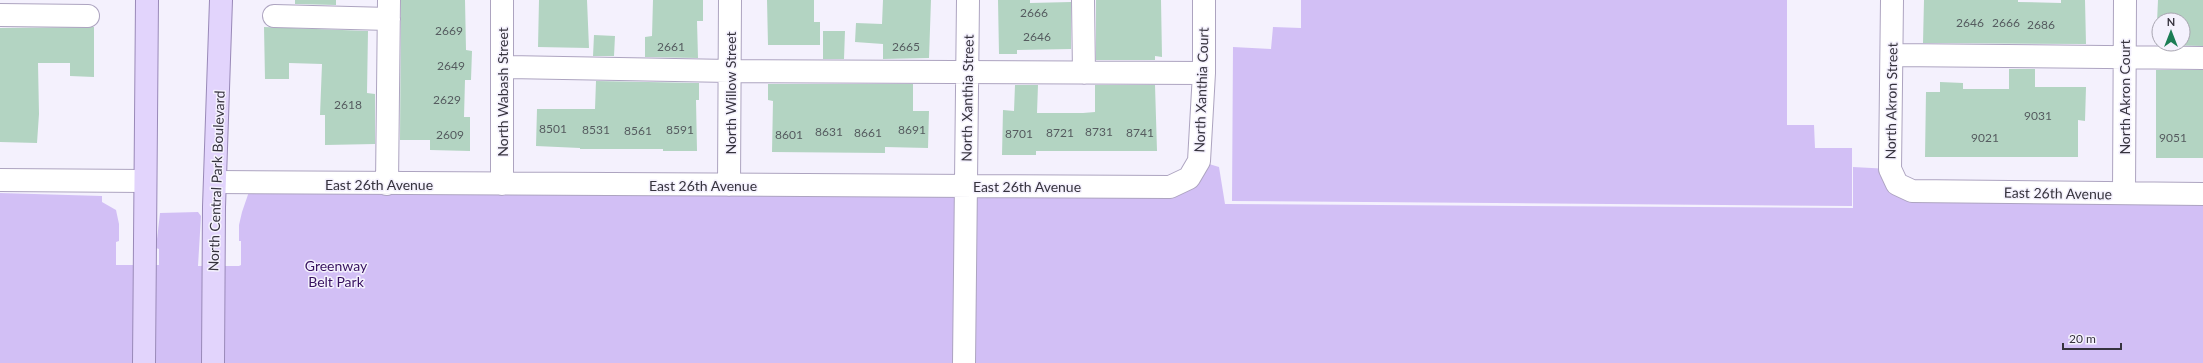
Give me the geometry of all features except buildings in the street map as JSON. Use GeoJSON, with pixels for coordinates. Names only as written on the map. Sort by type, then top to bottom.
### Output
{"type":"FeatureCollection","features":[{"type":"Feature","properties":{"kind":"main road"},"geometry":{"type":"LineString","coordinates":[[144,363],[147,0]]}},
{"type":"Feature","properties":{"kind":"main road","name":"North Central Park Boulevard"},"geometry":{"type":"LineString","coordinates":[[213,363],[213,226],[221,0]]}},
{"type":"Feature","properties":{"kind":"street","name":"North Wabash Street"},"geometry":{"type":"LineString","coordinates":[[502,0],[502,184]]}},
{"type":"Feature","properties":{"kind":"street","name":"North Willow Street"},"geometry":{"type":"LineString","coordinates":[[729,185],[730,0]]}},
{"type":"Feature","properties":{"kind":"street","name":"North Xanthia Street"},"geometry":{"type":"LineString","coordinates":[[964,363],[968,0]]}},
{"type":"Feature","properties":{"kind":"street"},"geometry":{"type":"LineString","coordinates":[[1083,0],[1084,73]]}},
{"type":"Feature","properties":{"kind":"street","name":"North Xanthia Court"},"geometry":{"type":"LineString","coordinates":[[1189,178],[1199,161],[1204,73],[1204,0]]}},
{"type":"Feature","properties":{"kind":"street","name":"North Akron Street"},"geometry":{"type":"LineString","coordinates":[[1892,0],[1890,168],[1897,184],[1912,191]]}},
{"type":"Feature","properties":{"kind":"street","name":"North Akron Court"},"geometry":{"type":"LineString","coordinates":[[2124,193],[2125,0]]}},
{"type":"Feature","properties":{"kind":"street"},"geometry":{"type":"LineString","coordinates":[[274,16],[389,9],[387,184]]}},
{"type":"Feature","properties":{"kind":"street"},"geometry":{"type":"LineString","coordinates":[[0,15],[88,16]]}},
{"type":"Feature","properties":{"kind":"street"},"geometry":{"type":"LineString","coordinates":[[1892,55],[2203,58]]}},
{"type":"Feature","properties":{"kind":"street"},"geometry":{"type":"LineString","coordinates":[[502,67],[730,71],[1204,73]]}},
{"type":"Feature","properties":{"kind":"street","name":"East 26th Avenue"},"geometry":{"type":"LineString","coordinates":[[215,182],[1170,187],[1189,178]]}},
{"type":"Feature","properties":{"kind":"street"},"geometry":{"type":"LineString","coordinates":[[0,180],[145,182]]}},
{"type":"Feature","properties":{"kind":"street","name":"East 26th Avenue"},"geometry":{"type":"LineString","coordinates":[[1912,191],[2203,194]]}},
{"type":"Feature","properties":{"kind":"green space"},"geometry":{"type":"Polygon","coordinates":[[[1301,0],[1787,0],[1787,125],[1814,125],[1815,148],[1852,148],[1852,206],[1232,201],[1233,47],[1271,49],[1273,27],[1301,28],[1301,0]]]}},
{"type":"Feature","properties":{"kind":"green space","name":"Greenway Belt Park"},"geometry":{"type":"Polygon","coordinates":[[[1199,161],[1219,167],[1225,204],[1853,208],[1853,167],[1890,169],[1897,184],[2203,194],[2203,363],[0,363],[0,193],[102,196],[102,202],[116,210],[119,224],[119,241],[116,242],[116,265],[159,265],[159,249],[156,248],[160,213],[198,212],[201,216],[198,266],[239,266],[241,265],[241,241],[239,241],[239,225],[252,183],[1170,187],[1199,161]]]}}]}
